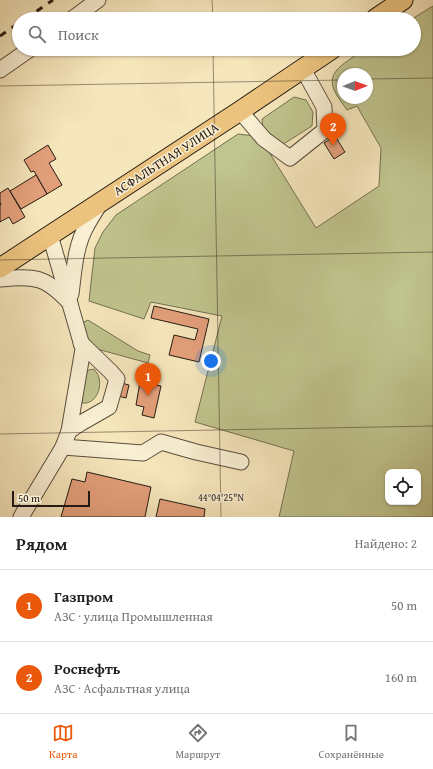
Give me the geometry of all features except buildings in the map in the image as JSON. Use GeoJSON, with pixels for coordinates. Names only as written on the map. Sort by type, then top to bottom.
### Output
{"type":"FeatureCollection","features":[{"type":"Feature","properties":{"kind":"main road"},"geometry":{"type":"LineString","coordinates":[[380,10],[402,0]]}},
{"type":"Feature","properties":{"kind":"main road","name":"АСФАЛЬТНАЯ УЛИЦА"},"geometry":{"type":"LineString","coordinates":[[0,268],[322,56]]}},
{"type":"Feature","properties":{"kind":"street"},"geometry":{"type":"LineString","coordinates":[[82,12],[98,0]]}},
{"type":"Feature","properties":{"kind":"street"},"geometry":{"type":"LineString","coordinates":[[0,70],[20,56]]}},
{"type":"Feature","properties":{"kind":"street"},"geometry":{"type":"LineString","coordinates":[[240,111],[264,139],[290,158],[325,130],[324,106],[303,70]]}},
{"type":"Feature","properties":{"kind":"street"},"geometry":{"type":"LineString","coordinates":[[70,303],[74,269],[81,239],[86,226],[102,200]]}},
{"type":"Feature","properties":{"kind":"street"},"geometry":{"type":"LineString","coordinates":[[20,517],[63,447],[69,431],[83,348],[50,235]]}},
{"type":"Feature","properties":{"kind":"street"},"geometry":{"type":"LineString","coordinates":[[0,279],[33,278],[45,282],[57,289],[70,303]]}},
{"type":"Feature","properties":{"kind":"street"},"geometry":{"type":"LineString","coordinates":[[69,431],[109,406],[116,380],[81,342]]}},
{"type":"Feature","properties":{"kind":"street"},"geometry":{"type":"LineString","coordinates":[[80,367],[100,361]]}},
{"type":"Feature","properties":{"kind":"street"},"geometry":{"type":"LineString","coordinates":[[73,407],[86,420]]}},
{"type":"Feature","properties":{"kind":"street"},"geometry":{"type":"LineString","coordinates":[[63,447],[143,453],[161,442],[196,452],[241,462]]}},
{"type":"Feature","properties":{"kind":"green space"},"geometry":{"type":"Polygon","coordinates":[[[433,6],[433,517],[279,517],[294,451],[195,422],[222,316],[151,302],[144,319],[89,301],[95,248],[103,232],[116,215],[238,134],[255,136],[261,139],[316,228],[379,186],[381,148],[357,106],[347,110],[342,104],[373,104],[373,68],[339,68],[355,56],[421,56],[421,13],[433,6]]]}},
{"type":"Feature","properties":{"kind":"green space"},"geometry":{"type":"Polygon","coordinates":[[[337,70],[337,95],[332,83],[337,70]]]}},
{"type":"Feature","properties":{"kind":"green space"},"geometry":{"type":"Polygon","coordinates":[[[294,97],[306,100],[313,112],[312,126],[282,145],[263,130],[262,119],[294,97]]]}},
{"type":"Feature","properties":{"kind":"green space"},"geometry":{"type":"Polygon","coordinates":[[[88,320],[138,351],[150,355],[148,363],[97,349],[88,341],[82,329],[84,322],[88,320]]]}},
{"type":"Feature","properties":{"kind":"green space"},"geometry":{"type":"Polygon","coordinates":[[[94,369],[100,382],[98,391],[94,399],[87,403],[82,403],[83,374],[94,369]]]}},
{"type":"Feature","properties":{"kind":"railway"},"geometry":{"type":"LineString","coordinates":[[35,12],[53,0]]}},
{"type":"Feature","properties":{"kind":"railway"},"geometry":{"type":"LineString","coordinates":[[0,36],[12,28]]}},
{"type":"Feature","properties":{"kind":"place","name":"Роснефть"},"geometry":{"type":"Point","coordinates":[333,146]}},
{"type":"Feature","properties":{"kind":"place","name":"Газпром"},"geometry":{"type":"Point","coordinates":[148,396]}}]}
